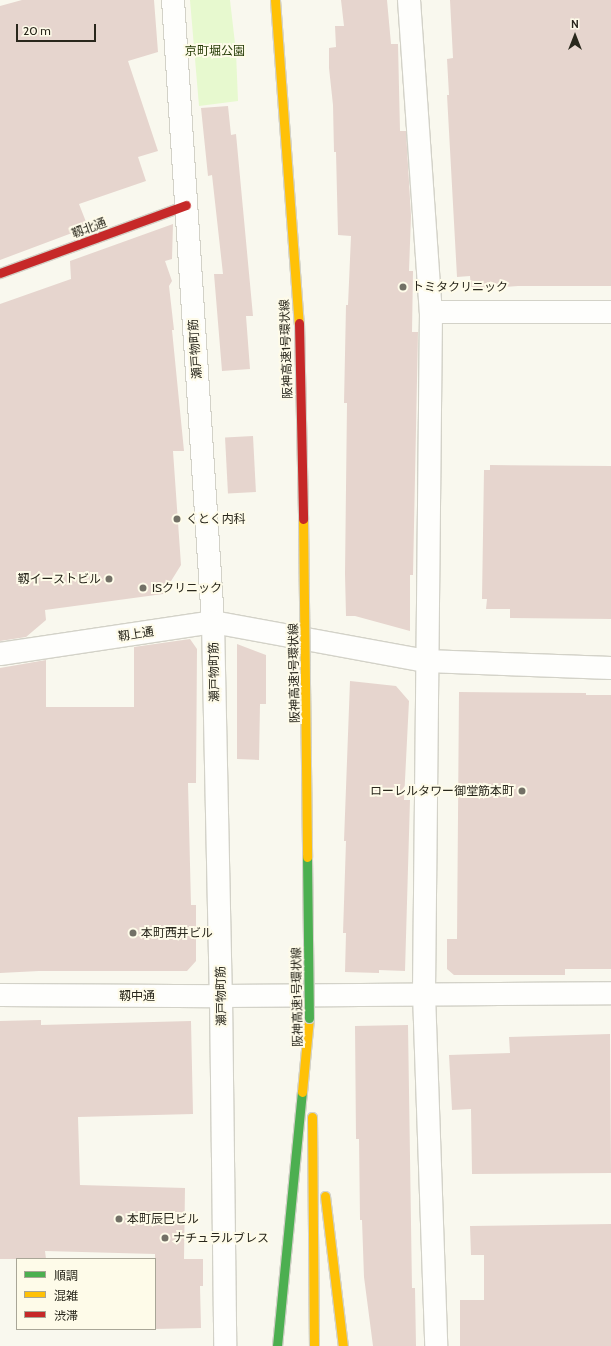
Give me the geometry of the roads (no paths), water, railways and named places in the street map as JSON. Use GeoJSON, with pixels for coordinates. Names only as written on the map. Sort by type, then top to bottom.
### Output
{"type":"FeatureCollection","features":[{"type":"Feature","properties":{"kind":"main road","name":"阪神高速1号環状線"},"geometry":{"type":"LineString","coordinates":[[275,0],[299,324],[305,584],[314,1346]]}},
{"type":"Feature","properties":{"kind":"main road","name":"靱北通"},"geometry":{"type":"LineString","coordinates":[[0,273],[186,205]]}},
{"type":"Feature","properties":{"kind":"main road"},"geometry":{"type":"LineString","coordinates":[[277,1346],[309,1018]]}},
{"type":"Feature","properties":{"kind":"main road"},"geometry":{"type":"LineString","coordinates":[[312,1102],[322,1174]]}},
{"type":"Feature","properties":{"kind":"main road"},"geometry":{"type":"LineString","coordinates":[[324,1190],[343,1346]]}},
{"type":"Feature","properties":{"kind":"street","name":"瀬戸物町筋"},"geometry":{"type":"LineString","coordinates":[[173,0],[213,622],[221,996],[225,1346]]}},
{"type":"Feature","properties":{"kind":"street"},"geometry":{"type":"LineString","coordinates":[[409,0],[431,312],[426,661],[424,994],[436,1346]]}},
{"type":"Feature","properties":{"kind":"street"},"geometry":{"type":"LineString","coordinates":[[431,312],[611,312]]}},
{"type":"Feature","properties":{"kind":"street","name":"靱上通"},"geometry":{"type":"LineString","coordinates":[[0,654],[213,622],[426,661],[611,668]]}},
{"type":"Feature","properties":{"kind":"street","name":"靱中通"},"geometry":{"type":"LineString","coordinates":[[0,995],[274,996],[611,993]]}},
{"type":"Feature","properties":{"kind":"place","name":"トミタクリニック"},"geometry":{"type":"Point","coordinates":[403,287]}},
{"type":"Feature","properties":{"kind":"place","name":"くとく内科"},"geometry":{"type":"Point","coordinates":[177,519]}},
{"type":"Feature","properties":{"kind":"place","name":"靱イーストビル"},"geometry":{"type":"Point","coordinates":[109,579]}},
{"type":"Feature","properties":{"kind":"place","name":"ISクリニック"},"geometry":{"type":"Point","coordinates":[143,588]}},
{"type":"Feature","properties":{"kind":"place","name":"ローレルタワー御堂筋本町"},"geometry":{"type":"Point","coordinates":[522,791]}},
{"type":"Feature","properties":{"kind":"place","name":"本町西井ビル"},"geometry":{"type":"Point","coordinates":[133,933]}},
{"type":"Feature","properties":{"kind":"place","name":"本町辰巳ビル"},"geometry":{"type":"Point","coordinates":[119,1219]}},
{"type":"Feature","properties":{"kind":"place","name":"ナチュラルブレス"},"geometry":{"type":"Point","coordinates":[165,1238]}},
{"type":"Feature","properties":{"kind":"park label","name":"京町堀公園"},"geometry":{"type":"Point","coordinates":[215,51]}}]}
